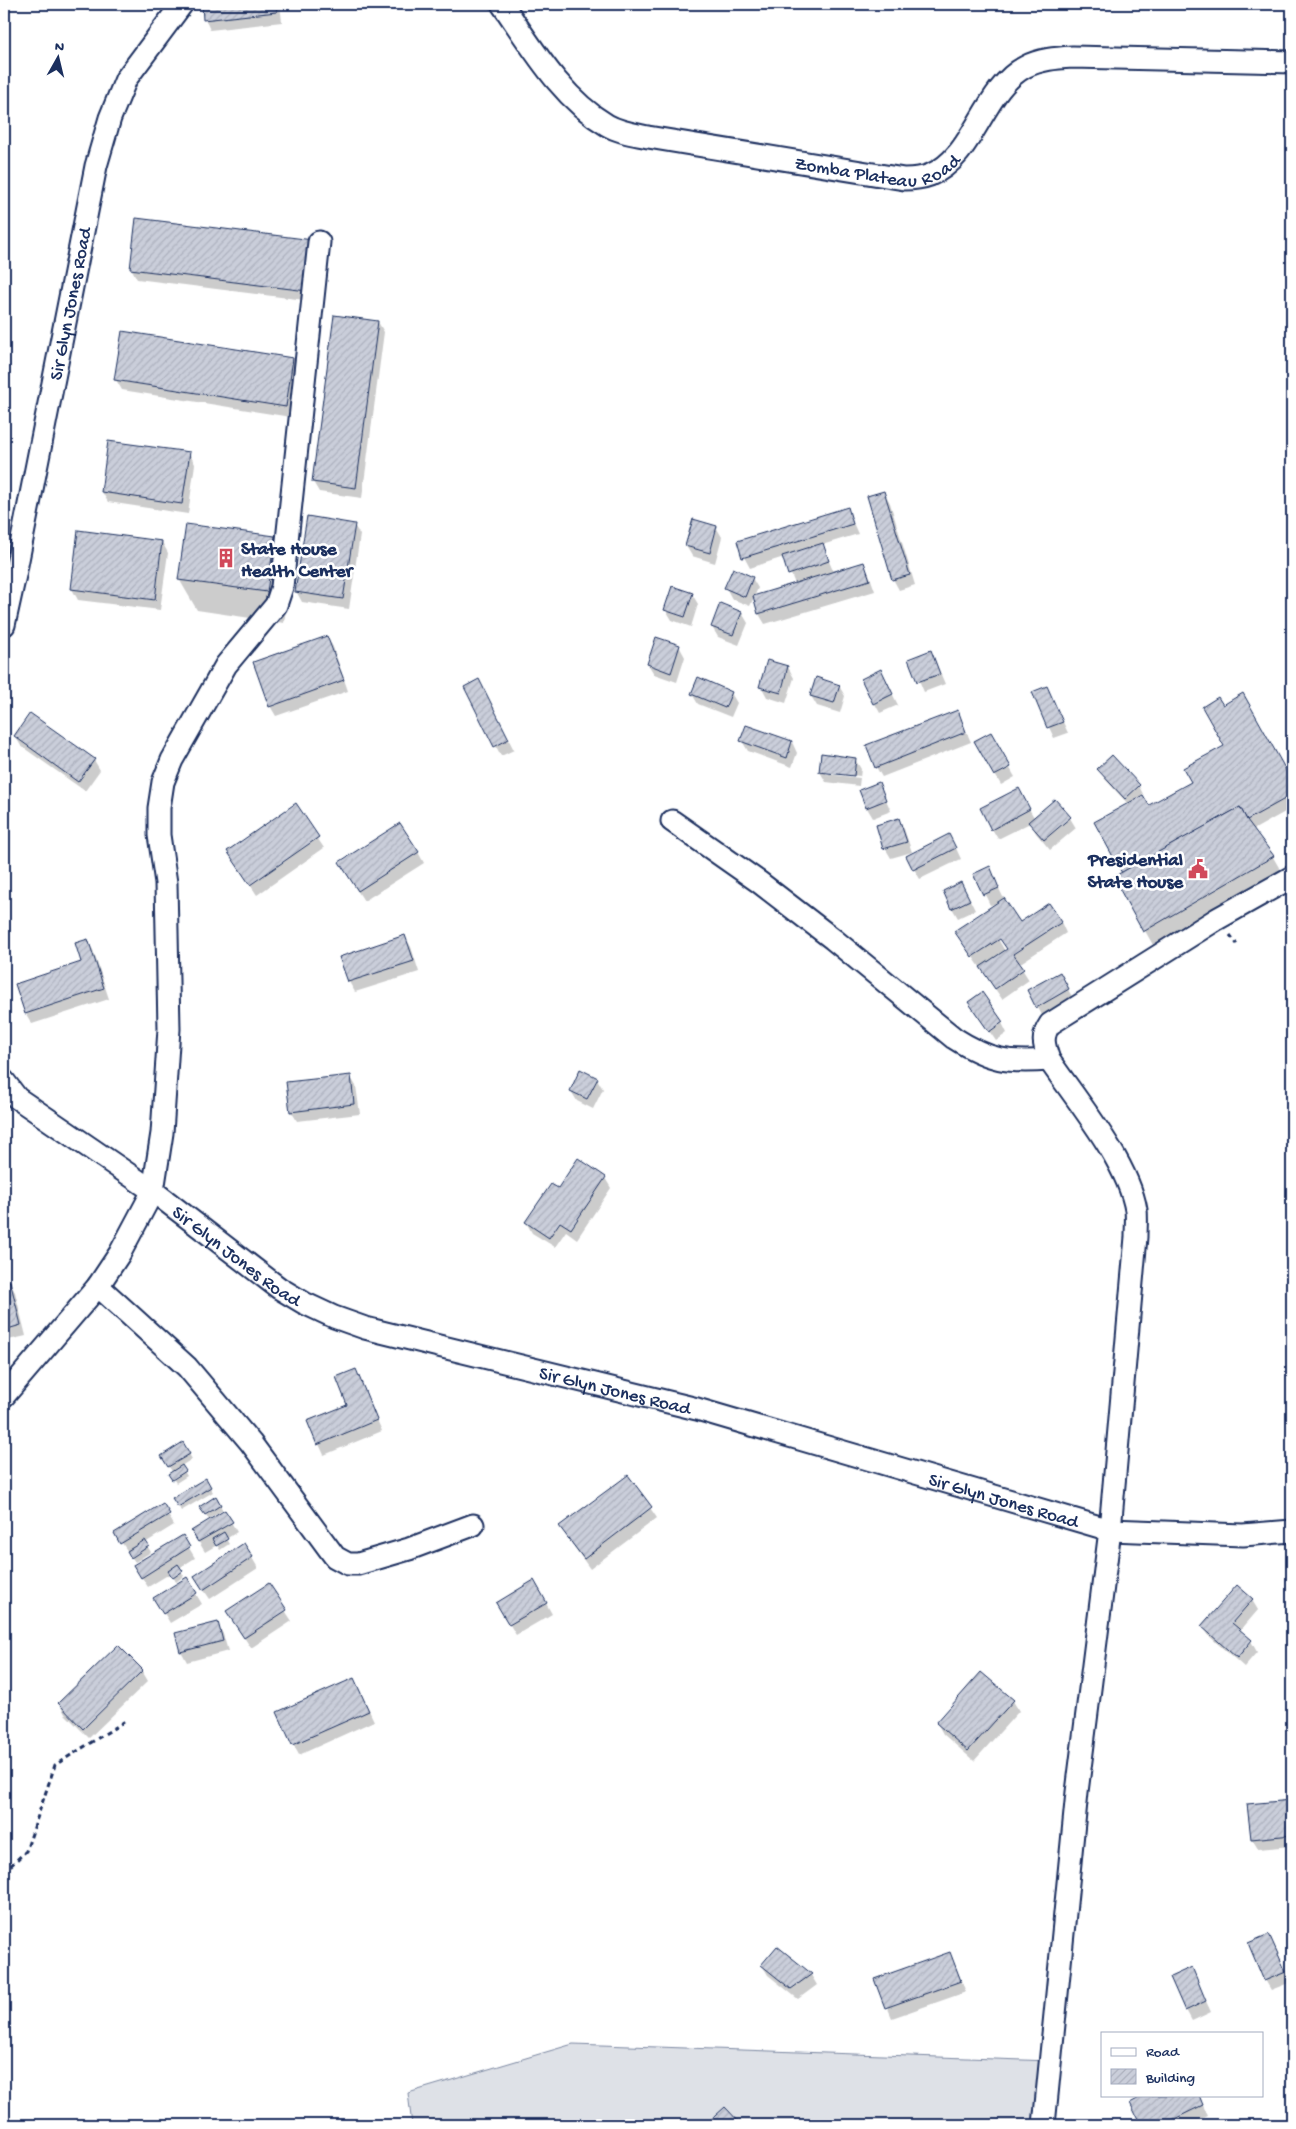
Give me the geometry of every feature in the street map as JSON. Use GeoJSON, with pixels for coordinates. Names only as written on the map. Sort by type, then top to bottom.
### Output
{"type":"FeatureCollection","features":[{"type":"Feature","properties":{"kind":"street","name":"Sir Glyn Jones Road"},"geometry":{"type":"LineString","coordinates":[[4,625],[96,166],[110,118],[126,79],[182,4]]}},
{"type":"Feature","properties":{"kind":"street","name":"Zomba Plateau Road"},"geometry":{"type":"LineString","coordinates":[[502,4],[557,80],[585,109],[608,126],[624,132],[648,137],[904,179],[920,178],[942,169],[954,157],[1001,88],[1012,75],[1026,66],[1046,60],[1073,57],[1292,62]]}},
{"type":"Feature","properties":{"kind":"street"},"geometry":{"type":"LineString","coordinates":[[4,1396],[98,1286],[120,1253],[154,1191],[162,1133],[169,1029],[166,883],[159,835],[159,808],[162,791],[172,760],[226,665],[271,612],[279,599],[283,577],[319,242]]}},
{"type":"Feature","properties":{"kind":"street"},"geometry":{"type":"LineString","coordinates":[[672,821],[759,882],[833,939],[954,1038],[992,1058],[1019,1062],[1050,1060]]}},
{"type":"Feature","properties":{"kind":"street"},"geometry":{"type":"LineString","coordinates":[[1044,2125],[1077,1792],[1110,1530],[1136,1237],[1136,1211],[1130,1187],[1118,1160],[1050,1060],[1043,1043],[1044,1033],[1050,1024],[1217,919],[1292,876]]}},
{"type":"Feature","properties":{"kind":"street","name":"Sir Glyn Jones Road"},"geometry":{"type":"LineString","coordinates":[[4,1081],[17,1098],[154,1191],[279,1288],[304,1303],[334,1317],[365,1328],[697,1410],[1110,1530],[1243,1535],[1292,1531]]}},
{"type":"Feature","properties":{"kind":"street"},"geometry":{"type":"LineString","coordinates":[[98,1286],[187,1367],[250,1443],[335,1556],[341,1561],[358,1564],[409,1549],[473,1525]]}},
{"type":"Feature","properties":{"kind":"path"},"geometry":{"type":"LineString","coordinates":[[4,1872],[26,1851],[56,1765],[128,1720]]}},
{"type":"Feature","properties":{"kind":"shaded area"},"geometry":{"type":"Polygon","coordinates":[[[573,2044],[1051,2061],[1044,2125],[412,2125],[408,2093],[573,2044]]]}},
{"type":"Feature","properties":{"kind":"building"},"geometry":{"type":"Polygon","coordinates":[[[202,4],[276,4],[277,12],[203,20],[202,4]]]}},
{"type":"Feature","properties":{"kind":"building"},"geometry":{"type":"Polygon","coordinates":[[[136,218],[313,240],[307,291],[130,269],[136,218]]]}},
{"type":"Feature","properties":{"kind":"building"},"geometry":{"type":"Polygon","coordinates":[[[334,315],[378,321],[356,488],[312,482],[334,315]]]}},
{"type":"Feature","properties":{"kind":"building"},"geometry":{"type":"Polygon","coordinates":[[[122,331],[293,358],[286,407],[114,380],[122,331]]]}},
{"type":"Feature","properties":{"kind":"building"},"geometry":{"type":"Polygon","coordinates":[[[108,441],[190,452],[182,504],[101,492],[108,441]]]}},
{"type":"Feature","properties":{"kind":"building"},"geometry":{"type":"Polygon","coordinates":[[[884,491],[910,575],[892,580],[867,496],[884,491]]]}},
{"type":"Feature","properties":{"kind":"building"},"geometry":{"type":"Polygon","coordinates":[[[848,507],[853,524],[742,558],[737,541],[848,507]]]}},
{"type":"Feature","properties":{"kind":"building"},"geometry":{"type":"Polygon","coordinates":[[[307,516],[355,524],[343,599],[295,592],[307,516]]]}},
{"type":"Feature","properties":{"kind":"building"},"geometry":{"type":"Polygon","coordinates":[[[693,519],[717,526],[710,553],[685,546],[693,519]]]}},
{"type":"Feature","properties":{"kind":"building","name":"State House Health Center"},"geometry":{"type":"Polygon","coordinates":[[[186,524],[275,536],[267,592],[178,580],[186,524]]]}},
{"type":"Feature","properties":{"kind":"building"},"geometry":{"type":"Polygon","coordinates":[[[78,530],[162,541],[155,600],[71,589],[78,530]]]}},
{"type":"Feature","properties":{"kind":"building"},"geometry":{"type":"Polygon","coordinates":[[[823,543],[829,561],[788,575],[782,556],[823,543]]]}},
{"type":"Feature","properties":{"kind":"building"},"geometry":{"type":"Polygon","coordinates":[[[864,562],[870,580],[758,614],[753,596],[864,562]]]}},
{"type":"Feature","properties":{"kind":"building"},"geometry":{"type":"Polygon","coordinates":[[[733,568],[753,577],[745,597],[724,588],[733,568]]]}},
{"type":"Feature","properties":{"kind":"building"},"geometry":{"type":"Polygon","coordinates":[[[672,586],[693,593],[685,617],[664,610],[672,586]]]}},
{"type":"Feature","properties":{"kind":"building"},"geometry":{"type":"Polygon","coordinates":[[[720,603],[742,612],[733,635],[711,627],[720,603]]]}},
{"type":"Feature","properties":{"kind":"building"},"geometry":{"type":"Polygon","coordinates":[[[327,636],[344,680],[269,707],[253,662],[327,636]]]}},
{"type":"Feature","properties":{"kind":"building"},"geometry":{"type":"Polygon","coordinates":[[[656,637],[680,645],[671,673],[647,664],[656,637]]]}},
{"type":"Feature","properties":{"kind":"building"},"geometry":{"type":"Polygon","coordinates":[[[931,650],[940,674],[917,682],[908,659],[931,650]]]}},
{"type":"Feature","properties":{"kind":"building"},"geometry":{"type":"Polygon","coordinates":[[[767,660],[788,666],[781,693],[759,687],[767,660]]]}},
{"type":"Feature","properties":{"kind":"building"},"geometry":{"type":"Polygon","coordinates":[[[881,669],[893,694],[873,704],[861,679],[881,669]]]}},
{"type":"Feature","properties":{"kind":"building"},"geometry":{"type":"Polygon","coordinates":[[[698,677],[732,692],[725,708],[691,694],[698,677]]]}},
{"type":"Feature","properties":{"kind":"building"},"geometry":{"type":"Polygon","coordinates":[[[816,677],[840,685],[834,703],[810,696],[816,677]]]}},
{"type":"Feature","properties":{"kind":"building"},"geometry":{"type":"Polygon","coordinates":[[[479,679],[509,739],[494,747],[464,687],[479,679]]]}},
{"type":"Feature","properties":{"kind":"building"},"geometry":{"type":"Polygon","coordinates":[[[1047,686],[1063,722],[1047,728],[1032,692],[1047,686]]]}},
{"type":"Feature","properties":{"kind":"building"},"geometry":{"type":"Polygon","coordinates":[[[1243,693],[1292,781],[1292,795],[1247,820],[1240,807],[1122,873],[1094,822],[1143,795],[1149,805],[1191,782],[1183,768],[1224,746],[1202,707],[1218,697],[1223,705],[1243,693]]]}},
{"type":"Feature","properties":{"kind":"building"},"geometry":{"type":"Polygon","coordinates":[[[958,710],[966,732],[875,768],[866,745],[958,710]]]}},
{"type":"Feature","properties":{"kind":"building"},"geometry":{"type":"Polygon","coordinates":[[[30,713],[95,759],[78,782],[14,736],[30,713]]]}},
{"type":"Feature","properties":{"kind":"building"},"geometry":{"type":"Polygon","coordinates":[[[746,725],[792,741],[787,758],[740,741],[746,725]]]}},
{"type":"Feature","properties":{"kind":"building"},"geometry":{"type":"Polygon","coordinates":[[[991,732],[1011,767],[994,776],[974,741],[991,732]]]}},
{"type":"Feature","properties":{"kind":"building"},"geometry":{"type":"Polygon","coordinates":[[[821,753],[856,758],[854,776],[819,772],[821,753]]]}},
{"type":"Feature","properties":{"kind":"building"},"geometry":{"type":"Polygon","coordinates":[[[1112,755],[1140,785],[1125,799],[1097,769],[1112,755]]]}},
{"type":"Feature","properties":{"kind":"building"},"geometry":{"type":"Polygon","coordinates":[[[879,782],[886,800],[866,808],[859,790],[879,782]]]}},
{"type":"Feature","properties":{"kind":"building"},"geometry":{"type":"Polygon","coordinates":[[[1019,788],[1030,809],[991,830],[980,808],[1019,788]]]}},
{"type":"Feature","properties":{"kind":"building"},"geometry":{"type":"Polygon","coordinates":[[[1055,799],[1071,817],[1044,840],[1028,822],[1055,799]]]}},
{"type":"Feature","properties":{"kind":"building"},"geometry":{"type":"Polygon","coordinates":[[[296,803],[319,837],[250,885],[227,851],[296,803]]]}},
{"type":"Feature","properties":{"kind":"building"},"geometry":{"type":"Polygon","coordinates":[[[1240,807],[1247,820],[1274,856],[1143,932],[1113,877],[1240,807]]]}},
{"type":"Feature","properties":{"kind":"building"},"geometry":{"type":"Polygon","coordinates":[[[899,818],[907,842],[883,849],[876,825],[899,818]]]}},
{"type":"Feature","properties":{"kind":"building"},"geometry":{"type":"Polygon","coordinates":[[[400,823],[419,852],[358,891],[339,862],[400,823]]]}},
{"type":"Feature","properties":{"kind":"building"},"geometry":{"type":"Polygon","coordinates":[[[949,834],[956,848],[913,870],[906,856],[949,834]]]}},
{"type":"Feature","properties":{"kind":"building"},"geometry":{"type":"Polygon","coordinates":[[[990,866],[999,888],[983,895],[973,874],[990,866]]]}},
{"type":"Feature","properties":{"kind":"building"},"geometry":{"type":"Polygon","coordinates":[[[961,882],[970,900],[951,909],[943,891],[961,882]]]}},
{"type":"Feature","properties":{"kind":"building"},"geometry":{"type":"Polygon","coordinates":[[[1004,898],[1020,922],[1049,903],[1062,922],[1013,954],[1024,969],[995,989],[980,967],[1007,949],[1000,939],[972,957],[954,931],[1004,898]]]}},
{"type":"Feature","properties":{"kind":"building"},"geometry":{"type":"Polygon","coordinates":[[[405,935],[414,961],[348,982],[339,957],[405,935]]]}},
{"type":"Feature","properties":{"kind":"building"},"geometry":{"type":"Polygon","coordinates":[[[88,939],[104,988],[25,1014],[15,984],[81,962],[75,943],[88,939]]]}},
{"type":"Feature","properties":{"kind":"building"},"geometry":{"type":"Polygon","coordinates":[[[1060,972],[1069,989],[1036,1008],[1027,990],[1060,972]]]}},
{"type":"Feature","properties":{"kind":"building"},"geometry":{"type":"Polygon","coordinates":[[[982,992],[1003,1022],[989,1032],[968,1002],[982,992]]]}},
{"type":"Feature","properties":{"kind":"building"},"geometry":{"type":"Polygon","coordinates":[[[580,1069],[598,1078],[587,1099],[570,1091],[580,1069]]]}},
{"type":"Feature","properties":{"kind":"building"},"geometry":{"type":"Polygon","coordinates":[[[351,1075],[354,1104],[290,1112],[286,1082],[351,1075]]]}},
{"type":"Feature","properties":{"kind":"building"},"geometry":{"type":"Polygon","coordinates":[[[578,1158],[606,1177],[571,1229],[560,1222],[549,1238],[525,1222],[551,1184],[558,1188],[578,1158]]]}},
{"type":"Feature","properties":{"kind":"building"},"geometry":{"type":"Polygon","coordinates":[[[10,1281],[21,1325],[4,1330],[4,1282],[10,1281]]]}},
{"type":"Feature","properties":{"kind":"building"},"geometry":{"type":"Polygon","coordinates":[[[356,1369],[377,1420],[317,1445],[307,1421],[347,1405],[336,1377],[356,1369]]]}},
{"type":"Feature","properties":{"kind":"building"},"geometry":{"type":"Polygon","coordinates":[[[183,1442],[190,1454],[168,1467],[161,1456],[183,1442]]]}},
{"type":"Feature","properties":{"kind":"building"},"geometry":{"type":"Polygon","coordinates":[[[182,1465],[186,1471],[172,1480],[168,1474],[182,1465]]]}},
{"type":"Feature","properties":{"kind":"building"},"geometry":{"type":"Polygon","coordinates":[[[628,1475],[652,1507],[584,1559],[559,1526],[628,1475]]]}},
{"type":"Feature","properties":{"kind":"building"},"geometry":{"type":"Polygon","coordinates":[[[206,1478],[211,1487],[178,1507],[172,1498],[206,1478]]]}},
{"type":"Feature","properties":{"kind":"building"},"geometry":{"type":"Polygon","coordinates":[[[216,1496],[221,1505],[205,1515],[199,1507],[216,1496]]]}},
{"type":"Feature","properties":{"kind":"building"},"geometry":{"type":"Polygon","coordinates":[[[163,1503],[170,1514],[120,1544],[114,1533],[163,1503]]]}},
{"type":"Feature","properties":{"kind":"building"},"geometry":{"type":"Polygon","coordinates":[[[225,1510],[233,1522],[198,1542],[191,1531],[225,1510]]]}},
{"type":"Feature","properties":{"kind":"building"},"geometry":{"type":"Polygon","coordinates":[[[224,1532],[228,1539],[216,1546],[212,1539],[224,1532]]]}},
{"type":"Feature","properties":{"kind":"building"},"geometry":{"type":"Polygon","coordinates":[[[183,1535],[190,1547],[141,1578],[133,1565],[183,1535]]]}},
{"type":"Feature","properties":{"kind":"building"},"geometry":{"type":"Polygon","coordinates":[[[145,1540],[149,1546],[131,1558],[127,1551],[145,1540]]]}},
{"type":"Feature","properties":{"kind":"building"},"geometry":{"type":"Polygon","coordinates":[[[244,1543],[253,1557],[203,1590],[194,1576],[244,1543]]]}},
{"type":"Feature","properties":{"kind":"building"},"geometry":{"type":"Polygon","coordinates":[[[178,1564],[183,1571],[173,1578],[168,1571],[178,1564]]]}},
{"type":"Feature","properties":{"kind":"building"},"geometry":{"type":"Polygon","coordinates":[[[187,1577],[197,1593],[163,1614],[153,1598],[187,1577]]]}},
{"type":"Feature","properties":{"kind":"building"},"geometry":{"type":"Polygon","coordinates":[[[534,1580],[547,1603],[509,1625],[496,1603],[534,1580]]]}},
{"type":"Feature","properties":{"kind":"building"},"geometry":{"type":"Polygon","coordinates":[[[269,1583],[287,1610],[244,1638],[226,1611],[269,1583]]]}},
{"type":"Feature","properties":{"kind":"building"},"geometry":{"type":"Polygon","coordinates":[[[1237,1585],[1253,1599],[1232,1623],[1252,1640],[1237,1658],[1201,1626],[1237,1585]]]}},
{"type":"Feature","properties":{"kind":"building"},"geometry":{"type":"Polygon","coordinates":[[[218,1622],[223,1641],[180,1652],[175,1633],[218,1622]]]}},
{"type":"Feature","properties":{"kind":"building"},"geometry":{"type":"Polygon","coordinates":[[[118,1645],[143,1670],[83,1729],[58,1703],[118,1645]]]}},
{"type":"Feature","properties":{"kind":"building"},"geometry":{"type":"Polygon","coordinates":[[[981,1672],[1014,1700],[968,1751],[936,1723],[981,1672]]]}},
{"type":"Feature","properties":{"kind":"building"},"geometry":{"type":"Polygon","coordinates":[[[354,1678],[369,1711],[292,1745],[277,1712],[354,1678]]]}},
{"type":"Feature","properties":{"kind":"building"},"geometry":{"type":"Polygon","coordinates":[[[1292,1800],[1292,1835],[1251,1839],[1247,1804],[1292,1800]]]}},
{"type":"Feature","properties":{"kind":"building"},"geometry":{"type":"Polygon","coordinates":[[[1269,1934],[1286,1972],[1264,1981],[1248,1943],[1269,1934]]]}},
{"type":"Feature","properties":{"kind":"building"},"geometry":{"type":"Polygon","coordinates":[[[777,1946],[812,1974],[791,1989],[761,1965],[777,1946]]]}},
{"type":"Feature","properties":{"kind":"building"},"geometry":{"type":"Polygon","coordinates":[[[950,1952],[961,1981],[885,2008],[874,1979],[950,1952]]]}},
{"type":"Feature","properties":{"kind":"building"},"geometry":{"type":"Polygon","coordinates":[[[1192,1967],[1206,2001],[1185,2011],[1170,1977],[1192,1967]]]}},
{"type":"Feature","properties":{"kind":"building"},"geometry":{"type":"Polygon","coordinates":[[[1143,2096],[1199,2096],[1203,2105],[1162,2125],[1141,2125],[1130,2103],[1143,2096]]]}},
{"type":"Feature","properties":{"kind":"building"},"geometry":{"type":"Polygon","coordinates":[[[725,2107],[742,2125],[705,2125],[725,2107]]]}},
{"type":"Feature","properties":{"kind":"place","name":"State House Health Center"},"geometry":{"type":"Point","coordinates":[226,558]}},
{"type":"Feature","properties":{"kind":"place","name":"Presidential State House"},"geometry":{"type":"Point","coordinates":[1198,869]}}]}
